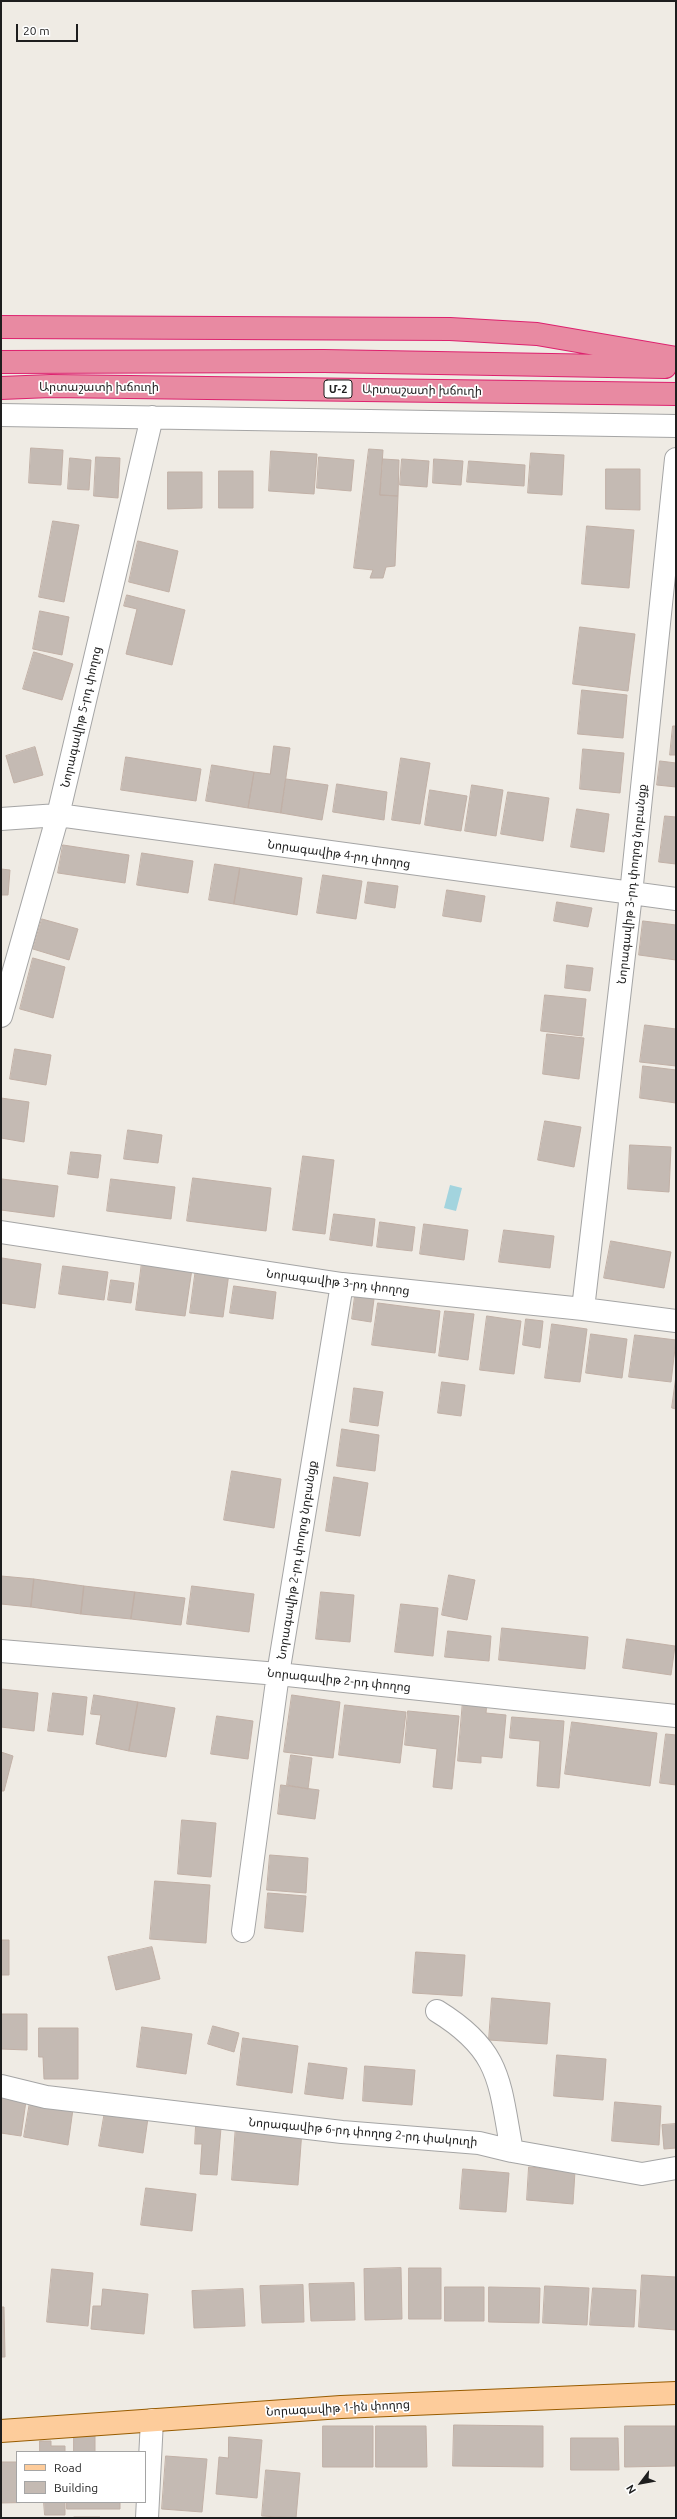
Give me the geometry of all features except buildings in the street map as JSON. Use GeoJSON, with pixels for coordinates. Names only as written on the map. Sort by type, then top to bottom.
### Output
{"type":"FeatureCollection","features":[{"type":"Feature","properties":{"kind":"highway"},"geometry":{"type":"LineString","coordinates":[[1,327],[450,329],[537,334],[676,358]]}},
{"type":"Feature","properties":{"kind":"highway"},"geometry":{"type":"LineString","coordinates":[[1,362],[324,361],[676,367]]}},
{"type":"Feature","properties":{"kind":"highway","name":"Արտաշատի խճուղի"},"geometry":{"type":"LineString","coordinates":[[1,388],[74,386],[676,394]]}},
{"type":"Feature","properties":{"kind":"main road","name":"Նորագավիթ 1-ին փողոց"},"geometry":{"type":"LineString","coordinates":[[1,2430],[341,2407],[676,2393]]}},
{"type":"Feature","properties":{"kind":"street"},"geometry":{"type":"LineString","coordinates":[[1,415],[676,426]]}},
{"type":"Feature","properties":{"kind":"street","name":"Նորագավիթ 5-րդ փողոց"},"geometry":{"type":"LineString","coordinates":[[1,1016],[58,815],[152,417]]}},
{"type":"Feature","properties":{"kind":"street","name":"Նորագավիթ 3-րդ փողոց նրբանցք"},"geometry":{"type":"LineString","coordinates":[[583,1309],[631,894],[676,459]]}},
{"type":"Feature","properties":{"kind":"street","name":"Նորագավիթ 4-րդ փողոց"},"geometry":{"type":"LineString","coordinates":[[1,819],[58,815],[676,899]]}},
{"type":"Feature","properties":{"kind":"street","name":"Նորագավիթ 3-րդ փողոց"},"geometry":{"type":"LineString","coordinates":[[1,1232],[342,1284],[583,1309],[676,1321]]}},
{"type":"Feature","properties":{"kind":"street","name":"Նորագավիթ 2-րդ փողոց նրբանցք"},"geometry":{"type":"LineString","coordinates":[[243,1931],[278,1674],[342,1284]]}},
{"type":"Feature","properties":{"kind":"street","name":"Նորագավիթ 2-րդ փողոց"},"geometry":{"type":"LineString","coordinates":[[1,1651],[278,1674],[676,1716]]}},
{"type":"Feature","properties":{"kind":"street"},"geometry":{"type":"LineString","coordinates":[[437,2011],[456,2022],[478,2042],[493,2062],[499,2082],[512,2151]]}},
{"type":"Feature","properties":{"kind":"street","name":"Նորագավիթ 6-րդ փողոց 2-րդ փակուղի"},"geometry":{"type":"LineString","coordinates":[[1,2086],[46,2097],[342,2132],[480,2143],[512,2151],[642,2174],[676,2168]]}},
{"type":"Feature","properties":{"kind":"street"},"geometry":{"type":"LineString","coordinates":[[146,2518],[152,2420]]}},
{"type":"Feature","properties":{"kind":"water"},"geometry":{"type":"Polygon","coordinates":[[[450,1185],[462,1188],[456,1211],[444,1208],[450,1185]]]}}]}
